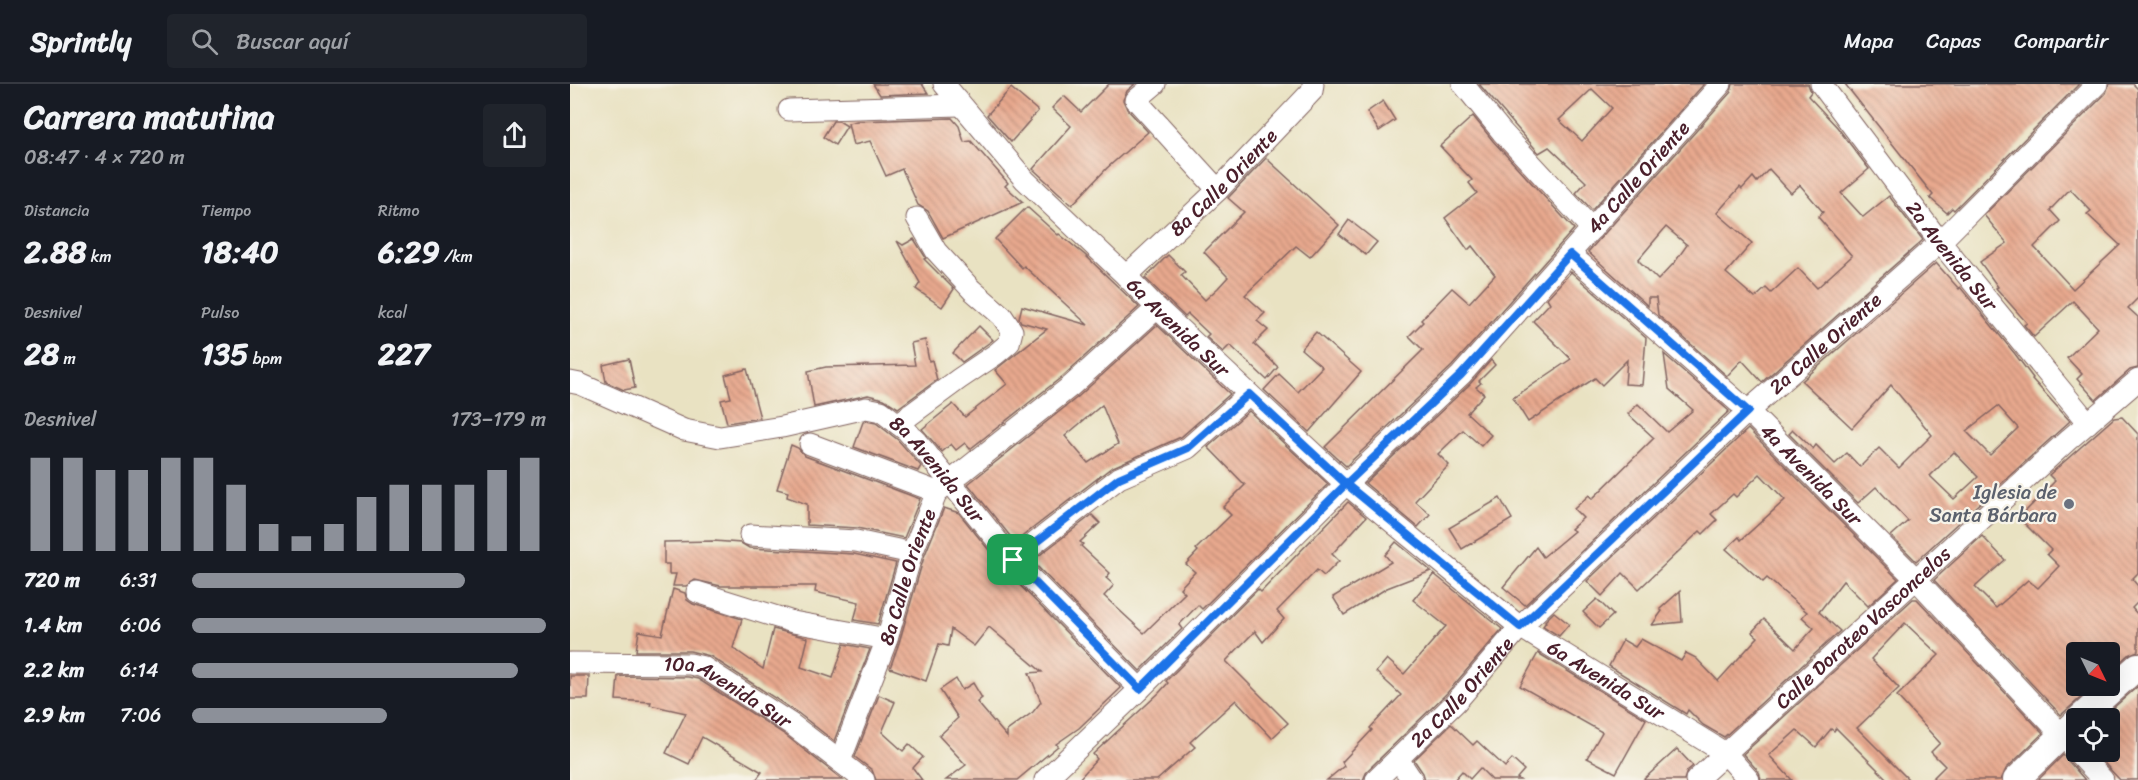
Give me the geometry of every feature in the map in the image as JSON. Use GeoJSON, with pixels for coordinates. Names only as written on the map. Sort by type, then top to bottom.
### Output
{"type":"FeatureCollection","features":[{"type":"Feature","properties":{"kind":"street","name":"6a Avenida Sur"},"geometry":{"type":"LineString","coordinates":[[944,84],[1025,180],[1126,276],[1157,309],[1346,484],[1520,627],[1725,753],[1749,780]]}},
{"type":"Feature","properties":{"kind":"street"},"geometry":{"type":"LineString","coordinates":[[1155,84],[1136,100],[1218,190]]}},
{"type":"Feature","properties":{"kind":"street","name":"8a Calle Oriente"},"geometry":{"type":"LineString","coordinates":[[1126,276],[1218,190],[1312,91],[1313,84]]}},
{"type":"Feature","properties":{"kind":"street"},"geometry":{"type":"LineString","coordinates":[[1463,84],[1502,132],[1592,229]]}},
{"type":"Feature","properties":{"kind":"street","name":"4a Calle Oriente"},"geometry":{"type":"LineString","coordinates":[[1045,780],[1346,484],[1461,375],[1721,84]]}},
{"type":"Feature","properties":{"kind":"street","name":"2a Avenida Sur"},"geometry":{"type":"LineString","coordinates":[[1821,84],[1940,242],[2088,423]]}},
{"type":"Feature","properties":{"kind":"street","name":"2a Calle Oriente"},"geometry":{"type":"LineString","coordinates":[[1376,780],[1456,702],[1520,627],[1748,411],[1940,242],[2097,84]]}},
{"type":"Feature","properties":{"kind":"street"},"geometry":{"type":"LineString","coordinates":[[789,110],[960,105]]}},
{"type":"Feature","properties":{"kind":"street"},"geometry":{"type":"LineString","coordinates":[[898,424],[996,354],[1009,343],[1012,331],[1002,316],[972,290],[936,251],[917,218]]}},
{"type":"Feature","properties":{"kind":"street","name":"4a Avenida Sur"},"geometry":{"type":"LineString","coordinates":[[1570,254],[1748,411],[2066,727]]}},
{"type":"Feature","properties":{"kind":"street","name":"8a Calle Oriente"},"geometry":{"type":"LineString","coordinates":[[840,761],[887,639],[912,554],[943,487],[1071,386],[1157,309]]}},
{"type":"Feature","properties":{"kind":"street","name":"Calle Doroteo Vasconcelos"},"geometry":{"type":"LineString","coordinates":[[1696,780],[2138,380]]}},
{"type":"Feature","properties":{"kind":"street","name":"8a Avenida Sur"},"geometry":{"type":"LineString","coordinates":[[570,382],[580,384],[684,430],[720,437],[782,427],[866,408],[881,411],[898,424],[928,454],[943,487],[1140,689]]}},
{"type":"Feature","properties":{"kind":"street"},"geometry":{"type":"LineString","coordinates":[[1013,560],[1119,478],[1188,448],[1249,394]]}},
{"type":"Feature","properties":{"kind":"street"},"geometry":{"type":"LineString","coordinates":[[810,444],[943,487]]}},
{"type":"Feature","properties":{"kind":"street"},"geometry":{"type":"LineString","coordinates":[[750,535],[856,541],[912,554]]}},
{"type":"Feature","properties":{"kind":"street"},"geometry":{"type":"LineString","coordinates":[[698,592],[793,622],[887,639]]}},
{"type":"Feature","properties":{"kind":"street","name":"10a Avenida Sur"},"geometry":{"type":"LineString","coordinates":[[570,663],[690,664],[703,667],[791,724],[864,780]]}},
{"type":"Feature","properties":{"kind":"street"},"geometry":{"type":"LineString","coordinates":[[2099,708],[2138,666]]}},
{"type":"Feature","properties":{"kind":"street"},"geometry":{"type":"LineString","coordinates":[[2016,780],[2066,741]]}},
{"type":"Feature","properties":{"kind":"street"},"geometry":{"type":"LineString","coordinates":[[1398,759],[1412,780]]}},
{"type":"Feature","properties":{"kind":"street","name":"4a Avenida Sur"},"geometry":{"type":"LineString","coordinates":[[2091,762],[2103,780]]}},
{"type":"Feature","properties":{"kind":"building"},"geometry":{"type":"Polygon","coordinates":[[[873,84],[922,84],[928,93],[880,95],[873,84]]]}},
{"type":"Feature","properties":{"kind":"building"},"geometry":{"type":"Polygon","coordinates":[[[1109,84],[1135,84],[1127,91],[1123,100],[1127,109],[1148,132],[1107,168],[1072,205],[1033,169],[1071,126],[1052,108],[1064,96],[1081,112],[1109,84]]]}},
{"type":"Feature","properties":{"kind":"building"},"geometry":{"type":"Polygon","coordinates":[[[1479,84],[1704,84],[1592,210],[1576,193],[1586,182],[1549,147],[1539,153],[1479,84]],[[1592,89],[1559,120],[1582,141],[1612,108],[1592,89]]]}},
{"type":"Feature","properties":{"kind":"building"},"geometry":{"type":"Polygon","coordinates":[[[1733,84],[1808,84],[1811,92],[1808,96],[1837,127],[1869,169],[1841,193],[1863,217],[1889,196],[1923,240],[1762,382],[1742,360],[1727,376],[1658,315],[1656,298],[1648,298],[1648,306],[1588,252],[1731,92],[1733,84]],[[1769,169],[1757,182],[1753,177],[1742,189],[1740,187],[1717,213],[1752,243],[1726,273],[1755,298],[1766,288],[1771,293],[1798,268],[1817,288],[1852,256],[1818,217],[1823,212],[1800,185],[1791,193],[1769,169]],[[1666,227],[1638,260],[1658,280],[1687,245],[1666,227]]]}},
{"type":"Feature","properties":{"kind":"building"},"geometry":{"type":"Polygon","coordinates":[[[1845,84],[2079,84],[1954,210],[1952,208],[1947,213],[1930,198],[1933,195],[1845,84]]]}},
{"type":"Feature","properties":{"kind":"building"},"geometry":{"type":"Polygon","coordinates":[[[2109,84],[2133,84],[2138,89],[2138,298],[2128,308],[2138,317],[2138,368],[2130,370],[2096,400],[2077,379],[2082,374],[2067,358],[2098,328],[2073,301],[2034,337],[2024,325],[2027,323],[1996,288],[1998,287],[1980,262],[2007,243],[1984,215],[2106,93],[2109,84]],[[2070,189],[2050,210],[2060,221],[2034,247],[2073,289],[2120,245],[2087,214],[2091,211],[2070,189]]]}},
{"type":"Feature","properties":{"kind":"building"},"geometry":{"type":"Polygon","coordinates":[[[1011,88],[1038,111],[1011,142],[987,115],[1011,88]]]}},
{"type":"Feature","properties":{"kind":"building"},"geometry":{"type":"Polygon","coordinates":[[[1383,101],[1395,120],[1379,131],[1367,112],[1383,101]]]}},
{"type":"Feature","properties":{"kind":"building"},"geometry":{"type":"Polygon","coordinates":[[[1473,116],[1574,229],[1452,366],[1346,466],[1325,447],[1423,350],[1409,336],[1423,322],[1421,320],[1452,288],[1469,303],[1495,275],[1472,246],[1468,250],[1445,218],[1477,193],[1469,183],[1472,180],[1440,146],[1473,116]]]}},
{"type":"Feature","properties":{"kind":"building"},"geometry":{"type":"Polygon","coordinates":[[[952,118],[959,126],[964,142],[971,141],[1008,183],[1005,186],[1023,202],[943,238],[928,211],[918,205],[902,169],[886,176],[870,141],[853,145],[848,123],[952,118]]]}},
{"type":"Feature","properties":{"kind":"building"},"geometry":{"type":"Polygon","coordinates":[[[833,121],[839,121],[847,126],[835,145],[823,137],[833,121]]]}},
{"type":"Feature","properties":{"kind":"building"},"geometry":{"type":"Polygon","coordinates":[[[1266,158],[1339,225],[1310,257],[1296,246],[1245,295],[1265,313],[1257,321],[1268,330],[1254,344],[1278,367],[1267,380],[1230,345],[1223,352],[1206,337],[1209,334],[1188,314],[1185,317],[1145,278],[1168,255],[1185,272],[1181,275],[1205,300],[1218,288],[1228,277],[1204,252],[1244,212],[1228,198],[1266,158]]]}},
{"type":"Feature","properties":{"kind":"building"},"geometry":{"type":"Polygon","coordinates":[[[1027,207],[1058,235],[1085,255],[1139,307],[1063,376],[970,449],[965,443],[956,450],[951,444],[942,452],[922,429],[953,404],[965,417],[1007,384],[995,370],[1047,329],[1021,322],[1019,318],[1022,306],[1088,325],[1024,266],[1022,268],[995,239],[1027,207]]]}},
{"type":"Feature","properties":{"kind":"building"},"geometry":{"type":"Polygon","coordinates":[[[1349,220],[1377,242],[1366,255],[1339,234],[1349,220]]]}},
{"type":"Feature","properties":{"kind":"building"},"geometry":{"type":"Polygon","coordinates":[[[914,239],[926,258],[924,259],[954,289],[942,307],[916,289],[920,283],[897,241],[903,245],[914,239]]]}},
{"type":"Feature","properties":{"kind":"building"},"geometry":{"type":"Polygon","coordinates":[[[1936,263],[1959,289],[1960,287],[2015,354],[2032,379],[2070,421],[1916,561],[1891,536],[1908,521],[1876,487],[1858,503],[1789,434],[1793,430],[1813,449],[1816,445],[1835,464],[1847,453],[1860,467],[1879,448],[1899,468],[1932,435],[1891,385],[1852,428],[1802,381],[1936,263]],[[1998,406],[1966,431],[1990,455],[2018,428],[1998,406]],[[1954,452],[1930,476],[1954,499],[1978,477],[1954,452]]]}},
{"type":"Feature","properties":{"kind":"building"},"geometry":{"type":"Polygon","coordinates":[[[1571,272],[1646,338],[1642,385],[1625,384],[1627,360],[1602,385],[1595,378],[1528,422],[1513,398],[1571,359],[1533,321],[1550,303],[1547,298],[1571,272]]]}},
{"type":"Feature","properties":{"kind":"building"},"geometry":{"type":"Polygon","coordinates":[[[1157,325],[1230,394],[1181,437],[1111,468],[1015,542],[968,484],[1079,396],[1157,325]],[[1102,405],[1065,436],[1088,463],[1118,444],[1102,405]]]}},
{"type":"Feature","properties":{"kind":"building"},"geometry":{"type":"Polygon","coordinates":[[[979,326],[993,340],[962,362],[953,353],[979,326]]]}},
{"type":"Feature","properties":{"kind":"building"},"geometry":{"type":"Polygon","coordinates":[[[1316,332],[1361,372],[1309,432],[1264,390],[1279,374],[1298,392],[1322,367],[1301,349],[1316,332]]]}},
{"type":"Feature","properties":{"kind":"building"},"geometry":{"type":"Polygon","coordinates":[[[925,340],[929,361],[932,360],[937,380],[898,408],[884,399],[868,395],[814,407],[808,371],[826,367],[915,365],[911,343],[925,340]]]}},
{"type":"Feature","properties":{"kind":"building"},"geometry":{"type":"Polygon","coordinates":[[[1664,354],[1729,411],[1525,605],[1503,587],[1536,547],[1543,557],[1574,531],[1571,529],[1583,518],[1574,509],[1589,495],[1592,499],[1654,438],[1628,414],[1638,404],[1667,432],[1693,410],[1669,389],[1664,354]]]}},
{"type":"Feature","properties":{"kind":"building"},"geometry":{"type":"Polygon","coordinates":[[[629,359],[635,388],[624,390],[606,382],[603,365],[629,359]]]}},
{"type":"Feature","properties":{"kind":"building"},"geometry":{"type":"Polygon","coordinates":[[[1491,360],[1495,365],[1476,387],[1484,394],[1467,413],[1491,435],[1481,446],[1463,430],[1438,454],[1449,465],[1415,501],[1430,514],[1418,527],[1365,483],[1470,384],[1491,360]]]}},
{"type":"Feature","properties":{"kind":"building"},"geometry":{"type":"Polygon","coordinates":[[[747,369],[760,418],[727,423],[721,400],[731,398],[725,375],[747,369]]]}},
{"type":"Feature","properties":{"kind":"building"},"geometry":{"type":"Polygon","coordinates":[[[1249,411],[1328,484],[1202,609],[1198,605],[1179,625],[1182,629],[1140,671],[1032,561],[1092,515],[1100,523],[1080,542],[1083,544],[1081,546],[1110,573],[1106,578],[1114,585],[1104,596],[1144,633],[1185,593],[1180,588],[1195,572],[1186,564],[1198,551],[1196,549],[1231,515],[1223,507],[1245,485],[1208,447],[1249,411]]]}},
{"type":"Feature","properties":{"kind":"building"},"geometry":{"type":"Polygon","coordinates":[[[2122,417],[2138,434],[2138,573],[2132,579],[2138,586],[2138,602],[2132,608],[2138,615],[2138,651],[2128,655],[2120,662],[2120,642],[2066,642],[2066,696],[2083,696],[2066,708],[2061,715],[1934,580],[1982,536],[2005,560],[1975,587],[1996,608],[2028,580],[2038,588],[2059,566],[2047,554],[2051,550],[2019,518],[2055,481],[2049,475],[2114,418],[2122,417]]]}},
{"type":"Feature","properties":{"kind":"building"},"geometry":{"type":"Polygon","coordinates":[[[863,422],[876,423],[898,440],[921,466],[918,471],[854,447],[863,422]]]}},
{"type":"Feature","properties":{"kind":"building"},"geometry":{"type":"Polygon","coordinates":[[[1748,429],[1898,579],[1868,606],[1843,581],[1819,612],[1840,631],[1724,737],[1703,725],[1688,710],[1686,714],[1609,666],[1623,640],[1635,647],[1641,639],[1681,661],[1686,653],[1696,658],[1718,681],[1758,637],[1752,632],[1764,619],[1795,649],[1814,628],[1802,617],[1807,612],[1767,578],[1763,582],[1726,549],[1739,537],[1741,540],[1785,500],[1760,474],[1736,497],[1733,494],[1711,514],[1717,520],[1703,534],[1700,531],[1639,589],[1623,573],[1602,596],[1587,581],[1748,429]]]}},
{"type":"Feature","properties":{"kind":"building"},"geometry":{"type":"Polygon","coordinates":[[[791,445],[798,448],[805,456],[920,499],[904,538],[857,528],[807,525],[807,504],[787,497],[788,492],[777,489],[791,445]]]}},
{"type":"Feature","properties":{"kind":"building"},"geometry":{"type":"Polygon","coordinates":[[[1500,498],[1512,519],[1462,549],[1449,528],[1500,498]]]}},
{"type":"Feature","properties":{"kind":"building"},"geometry":{"type":"Polygon","coordinates":[[[1348,502],[1366,517],[1332,554],[1339,561],[1324,576],[1317,570],[1277,611],[1284,619],[1263,642],[1255,631],[1226,661],[1288,723],[1272,738],[1236,700],[1190,742],[1195,747],[1157,780],[1078,780],[1097,759],[1093,754],[1159,693],[1168,683],[1166,681],[1258,589],[1261,592],[1348,502]]]}},
{"type":"Feature","properties":{"kind":"building"},"geometry":{"type":"Polygon","coordinates":[[[944,508],[959,513],[1004,569],[1121,688],[1079,728],[1056,744],[1058,746],[1017,780],[946,780],[966,765],[939,736],[958,718],[940,690],[956,679],[962,690],[973,683],[982,698],[977,702],[1007,737],[1007,731],[1033,712],[1041,702],[1029,673],[1042,672],[989,627],[974,646],[951,629],[948,646],[939,644],[926,681],[890,668],[924,557],[944,508]]]}},
{"type":"Feature","properties":{"kind":"building"},"geometry":{"type":"Polygon","coordinates":[[[664,542],[741,543],[749,548],[854,554],[896,563],[878,624],[854,620],[859,602],[815,592],[816,586],[721,586],[695,580],[686,586],[673,586],[676,574],[669,574],[669,564],[664,564],[664,542]]]}},
{"type":"Feature","properties":{"kind":"building"},"geometry":{"type":"Polygon","coordinates":[[[1396,542],[1431,571],[1387,588],[1344,615],[1333,597],[1391,562],[1385,555],[1396,542]]]}},
{"type":"Feature","properties":{"kind":"building"},"geometry":{"type":"Polygon","coordinates":[[[1434,574],[1502,629],[1447,693],[1367,771],[1363,780],[1327,780],[1344,766],[1342,762],[1401,695],[1376,672],[1387,659],[1404,674],[1446,626],[1413,600],[1434,574]]]}},
{"type":"Feature","properties":{"kind":"building"},"geometry":{"type":"Polygon","coordinates":[[[673,589],[685,593],[687,600],[693,604],[742,619],[733,648],[763,669],[773,629],[808,638],[801,667],[833,678],[844,644],[870,649],[834,741],[798,713],[710,656],[690,651],[636,651],[639,631],[662,635],[673,589]]]}},
{"type":"Feature","properties":{"kind":"building"},"geometry":{"type":"Polygon","coordinates":[[[1680,591],[1682,622],[1652,625],[1662,611],[1660,609],[1680,591]]]}},
{"type":"Feature","properties":{"kind":"building"},"geometry":{"type":"Polygon","coordinates":[[[1597,599],[1613,615],[1599,628],[1583,612],[1597,599]]]}},
{"type":"Feature","properties":{"kind":"building"},"geometry":{"type":"Polygon","coordinates":[[[1913,599],[1917,599],[2043,733],[2006,769],[2001,780],[1931,780],[1945,766],[1931,752],[1940,743],[1897,696],[1939,655],[1905,623],[1871,659],[1899,688],[1857,728],[1909,780],[1888,780],[1836,728],[1834,731],[1831,729],[1816,747],[1797,730],[1769,755],[1792,780],[1761,780],[1759,772],[1743,754],[1913,599]]]}},
{"type":"Feature","properties":{"kind":"building"},"geometry":{"type":"Polygon","coordinates":[[[1554,612],[1569,624],[1559,636],[1543,626],[1554,612]]]}},
{"type":"Feature","properties":{"kind":"building"},"geometry":{"type":"Polygon","coordinates":[[[1538,653],[1646,719],[1616,773],[1587,758],[1602,732],[1520,686],[1538,653]]]}},
{"type":"Feature","properties":{"kind":"building"},"geometry":{"type":"Polygon","coordinates":[[[570,676],[589,676],[588,699],[570,699],[570,676]]]}},
{"type":"Feature","properties":{"kind":"building"},"geometry":{"type":"Polygon","coordinates":[[[618,676],[698,679],[784,734],[843,780],[756,780],[762,772],[702,737],[689,764],[666,753],[686,713],[650,705],[651,702],[616,700],[618,676]]]}},
{"type":"Feature","properties":{"kind":"building"},"geometry":{"type":"Polygon","coordinates":[[[2138,686],[2138,780],[2120,780],[2103,762],[2120,762],[2120,708],[2113,708],[2138,686]]]}},
{"type":"Feature","properties":{"kind":"building"},"geometry":{"type":"Polygon","coordinates":[[[879,695],[895,702],[882,732],[903,751],[909,744],[923,757],[913,768],[922,780],[876,780],[872,770],[855,757],[879,695]]]}},
{"type":"Feature","properties":{"kind":"building"},"geometry":{"type":"Polygon","coordinates":[[[1451,724],[1473,745],[1477,741],[1505,767],[1512,759],[1524,770],[1517,778],[1520,780],[1492,780],[1480,768],[1470,779],[1462,771],[1454,780],[1425,780],[1414,760],[1451,724]]]}},
{"type":"Feature","properties":{"kind":"building"},"geometry":{"type":"Polygon","coordinates":[[[1677,749],[1693,766],[1687,771],[1684,780],[1643,780],[1677,749]]]}},
{"type":"Feature","properties":{"kind":"building"},"geometry":{"type":"Polygon","coordinates":[[[2063,755],[2066,762],[2069,762],[2085,780],[2038,780],[2063,755]]]}},
{"type":"Feature","properties":{"kind":"place","name":"Iglesia de Santa Bárbara"},"geometry":{"type":"Point","coordinates":[2069,504]}},
{"type":"Feature","properties":{"kind":"route"},"geometry":{"type":"LineString","coordinates":[[1013,560],[1119,478],[1188,448],[1249,394],[1346,484],[1520,627],[1748,411],[1570,254],[1461,375],[1346,484],[1140,689],[1013,560]]}}]}
